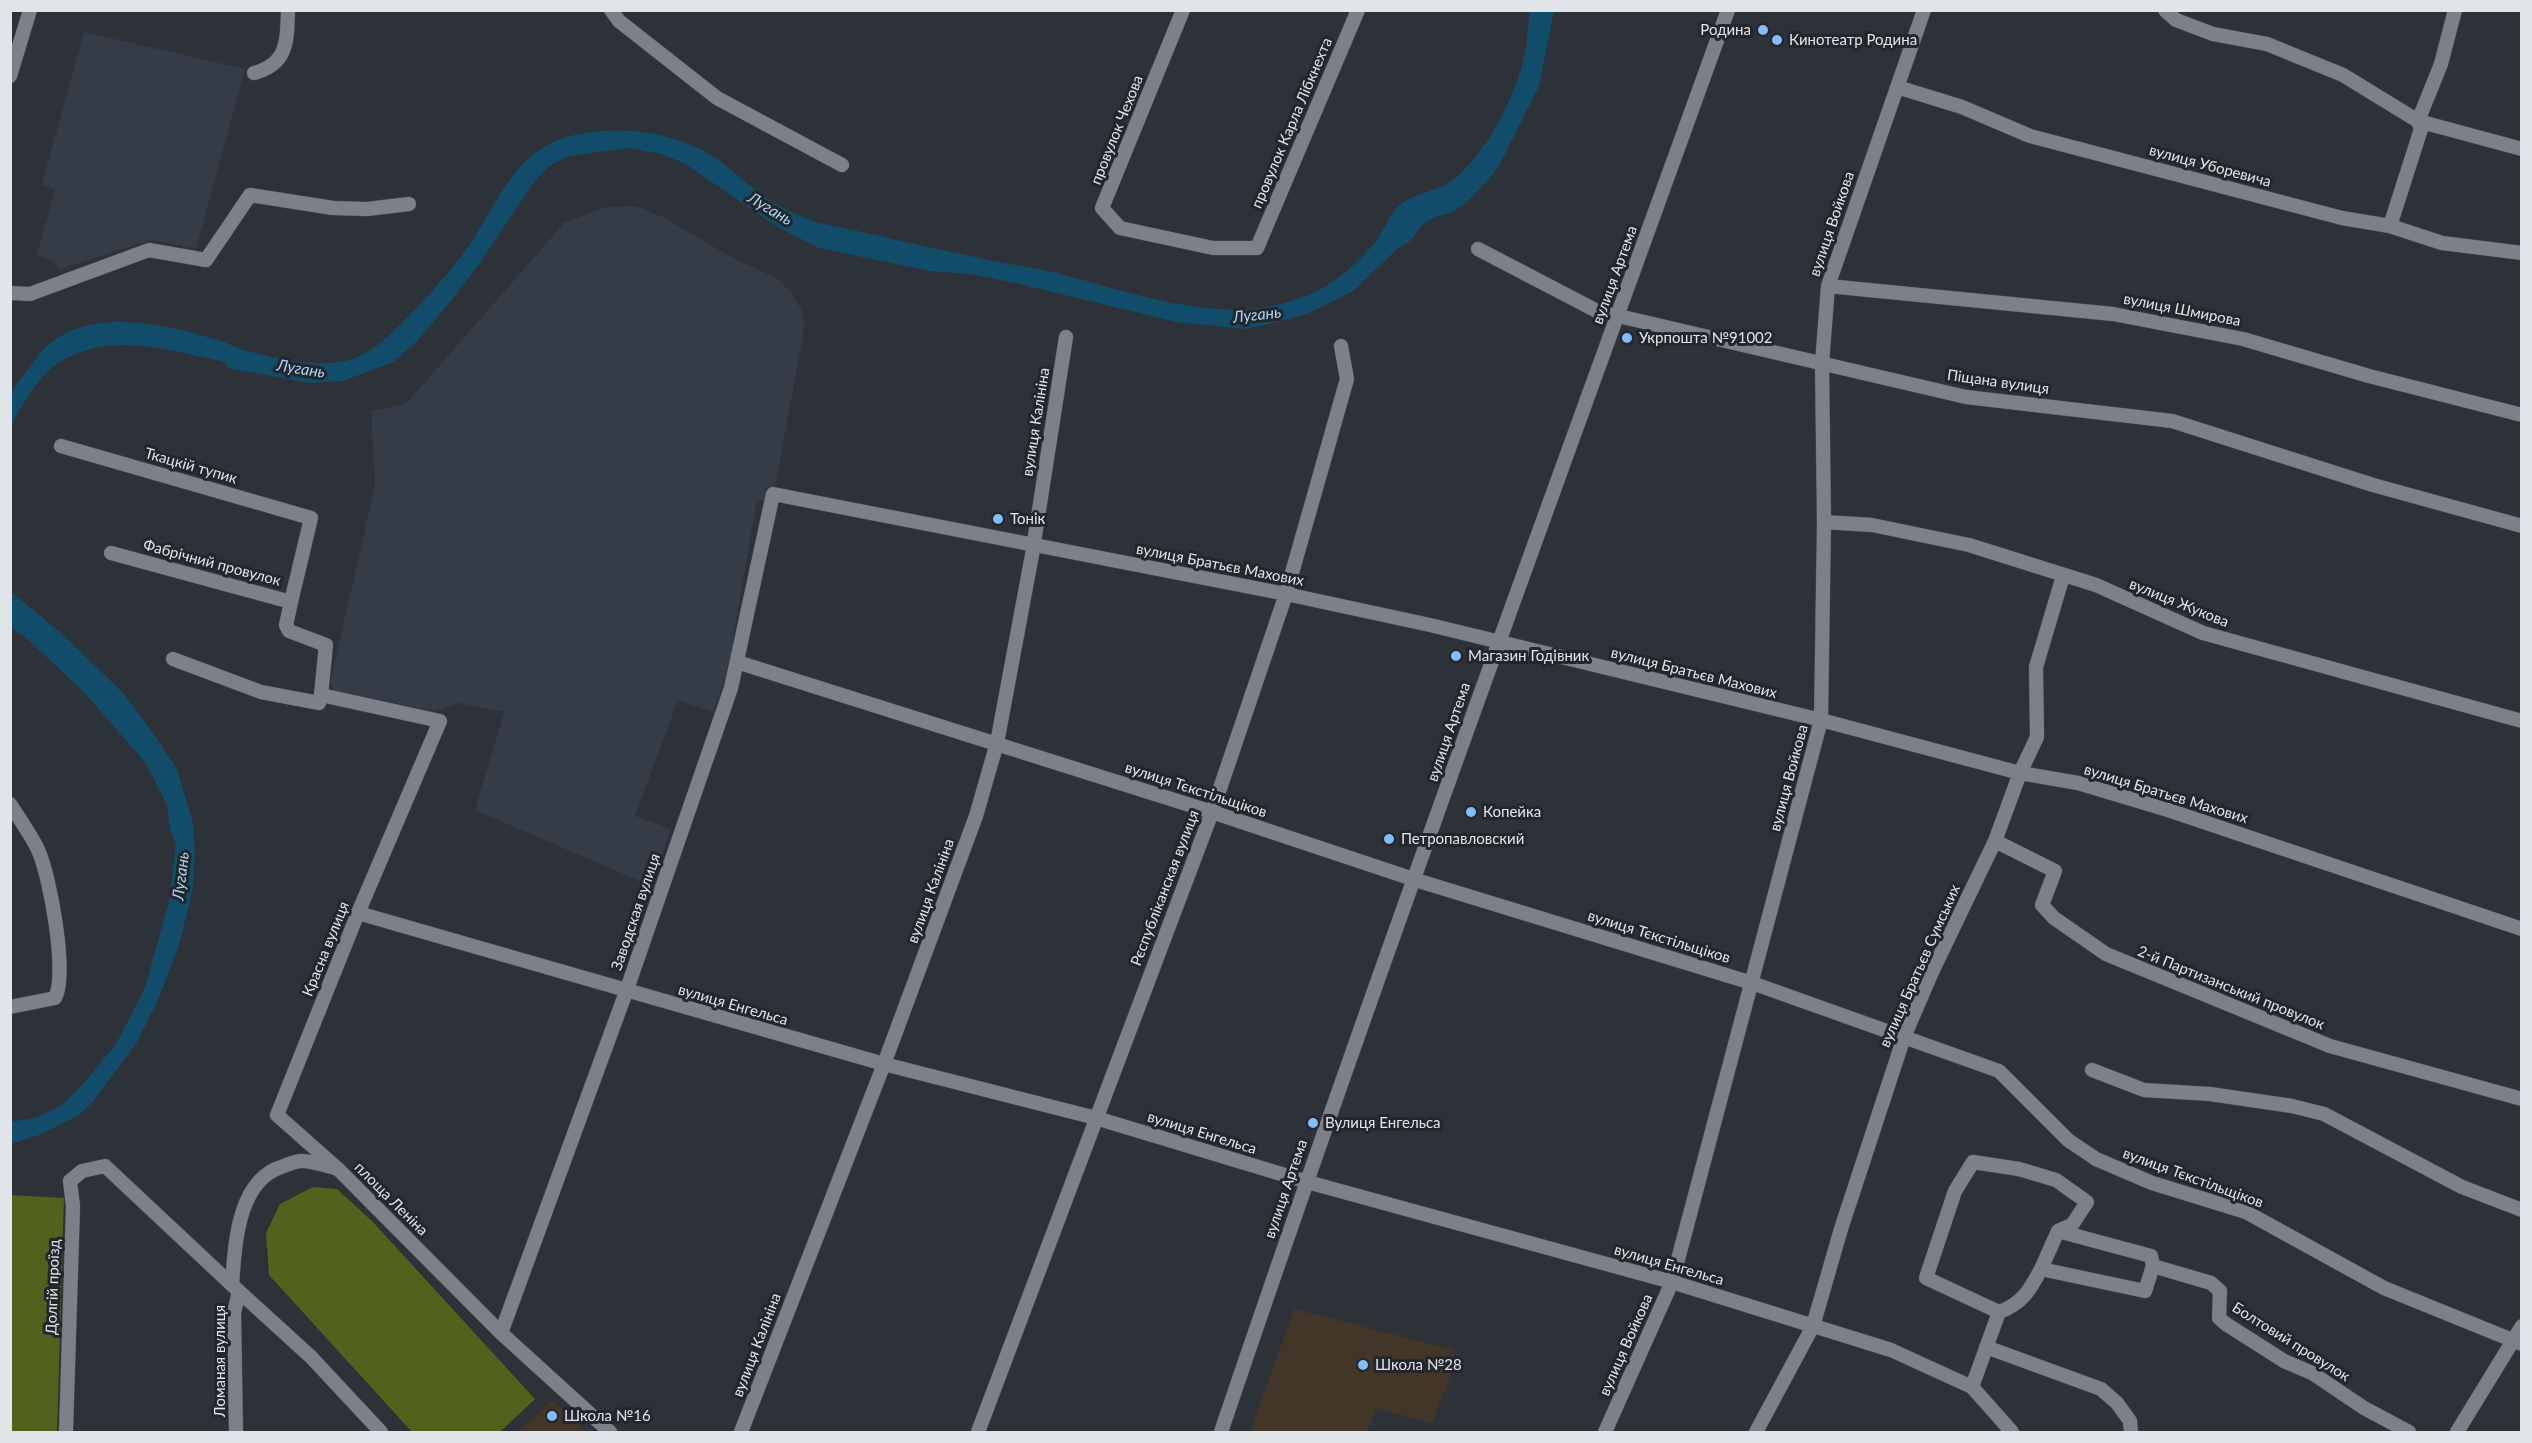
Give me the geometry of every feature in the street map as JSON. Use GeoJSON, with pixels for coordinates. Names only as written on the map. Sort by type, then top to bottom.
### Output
{"type":"FeatureCollection","features":[{"type":"Feature","properties":{"kind":"street"},"geometry":{"type":"LineString","coordinates":[[10,76],[30,10]]}},
{"type":"Feature","properties":{"kind":"street"},"geometry":{"type":"LineString","coordinates":[[254,74],[270,69],[280,57],[289,39],[288,10]]}},
{"type":"Feature","properties":{"kind":"street"},"geometry":{"type":"LineString","coordinates":[[611,10],[619,21],[717,98],[842,165]]}},
{"type":"Feature","properties":{"kind":"street","name":"провулок Чехова"},"geometry":{"type":"LineString","coordinates":[[1183,10],[1102,208],[1120,228],[1213,248],[1257,248]]}},
{"type":"Feature","properties":{"kind":"street","name":"провулок Карла Лібкнехта"},"geometry":{"type":"LineString","coordinates":[[1257,248],[1358,10]]}},
{"type":"Feature","properties":{"kind":"street","name":"вулиця Артема"},"geometry":{"type":"LineString","coordinates":[[1221,1432],[1305,1181],[1728,10]]}},
{"type":"Feature","properties":{"kind":"street","name":"вулиця Войкова"},"geometry":{"type":"LineString","coordinates":[[1605,1432],[1672,1282],[1821,720],[1824,522],[1822,363],[1828,286],[1924,10]]}},
{"type":"Feature","properties":{"kind":"street"},"geometry":{"type":"LineString","coordinates":[[2165,10],[2176,20],[2213,34],[2267,44],[2343,75],[2418,121],[2522,150]]}},
{"type":"Feature","properties":{"kind":"street"},"geometry":{"type":"LineString","coordinates":[[2390,226],[2421,129],[2418,121],[2441,64],[2455,10]]}},
{"type":"Feature","properties":{"kind":"street","name":"вулиця Уборевича"},"geometry":{"type":"LineString","coordinates":[[1898,87],[1962,107],[2030,136],[2342,218],[2390,226],[2442,243],[2522,253]]}},
{"type":"Feature","properties":{"kind":"street"},"geometry":{"type":"LineString","coordinates":[[10,293],[30,294],[149,250],[206,261],[250,195],[333,208],[367,209],[410,204]]}},
{"type":"Feature","properties":{"kind":"street","name":"Піщана вулиця"},"geometry":{"type":"LineString","coordinates":[[1478,249],[1597,311],[1966,397],[2172,421],[2373,485],[2522,525]]}},
{"type":"Feature","properties":{"kind":"street","name":"вулиця Шмирова"},"geometry":{"type":"LineString","coordinates":[[1828,286],[2114,314],[2243,339],[2369,376],[2522,415]]}},
{"type":"Feature","properties":{"kind":"street","name":"вулиця Калініна"},"geometry":{"type":"LineString","coordinates":[[741,1432],[884,1064],[976,816],[997,743],[1034,546],[1066,337]]}},
{"type":"Feature","properties":{"kind":"street","name":"Рєспубліканская вулиця"},"geometry":{"type":"LineString","coordinates":[[978,1432],[1212,812],[1286,594],[1347,379],[1341,346]]}},
{"type":"Feature","properties":{"kind":"street","name":"Ткацкій тупик"},"geometry":{"type":"LineString","coordinates":[[61,446],[311,518]]}},
{"type":"Feature","properties":{"kind":"street","name":"вулиця Братьєв Махових"},"geometry":{"type":"LineString","coordinates":[[773,494],[1286,594],[1498,642],[1821,720],[2020,773],[2078,783],[2168,810],[2522,929]]}},
{"type":"Feature","properties":{"kind":"street","name":"Заводская вулиця"},"geometry":{"type":"LineString","coordinates":[[501,1333],[626,992],[731,687],[773,494]]}},
{"type":"Feature","properties":{"kind":"street","name":"Фабрічний провулок"},"geometry":{"type":"LineString","coordinates":[[111,553],[291,602],[311,518]]}},
{"type":"Feature","properties":{"kind":"street","name":"вулиця Жукова"},"geometry":{"type":"LineString","coordinates":[[1824,522],[1872,525],[1969,545],[2096,585],[2203,633],[2522,721]]}},
{"type":"Feature","properties":{"kind":"street","name":"вулиця Братьєв Сумських"},"geometry":{"type":"LineString","coordinates":[[1756,1432],[1813,1326],[1841,1228],[1904,1037],[1932,972],[1995,842],[2020,773],[2037,737],[2036,667],[2063,576]]}},
{"type":"Feature","properties":{"kind":"street"},"geometry":{"type":"LineString","coordinates":[[173,659],[261,692],[319,703],[326,645],[289,631],[286,625],[291,602]]}},
{"type":"Feature","properties":{"kind":"street","name":"вулиця Тєкстільщіков"},"geometry":{"type":"LineString","coordinates":[[737,662],[997,743],[1415,879],[1752,983],[1999,1071],[2068,1140],[2096,1159],[2152,1183],[2246,1212],[2384,1288],[2517,1342]]}},
{"type":"Feature","properties":{"kind":"street","name":"Красна вулиця"},"geometry":{"type":"LineString","coordinates":[[321,695],[440,721],[358,912],[277,1116],[338,1169]]}},
{"type":"Feature","properties":{"kind":"street"},"geometry":{"type":"LineString","coordinates":[[10,804],[38,850],[48,876],[57,938],[58,991],[55,998],[10,1007]]}},
{"type":"Feature","properties":{"kind":"street","name":"2-й Партизанський провулок"},"geometry":{"type":"LineString","coordinates":[[1995,842],[2055,871],[2042,905],[2054,918],[2106,954],[2330,1046],[2522,1099]]}},
{"type":"Feature","properties":{"kind":"street","name":"вулиця Енгельса"},"geometry":{"type":"LineString","coordinates":[[358,912],[626,992],[884,1064],[1096,1118],[1305,1181],[1672,1282],[1891,1350],[1972,1387],[2005,1430]]}},
{"type":"Feature","properties":{"kind":"street"},"geometry":{"type":"LineString","coordinates":[[2092,1070],[2144,1090],[2210,1094],[2292,1106],[2324,1114],[2462,1187],[2522,1210]]}},
{"type":"Feature","properties":{"kind":"street","name":"площа Леніна"},"geometry":{"type":"LineString","coordinates":[[235,1288],[236,1236],[247,1202],[258,1181],[278,1167],[301,1161],[338,1169],[501,1333],[610,1432]]}},
{"type":"Feature","properties":{"kind":"street"},"geometry":{"type":"LineString","coordinates":[[1974,1162],[2019,1169],[2056,1180],[2087,1202],[2072,1225],[2058,1231],[2026,1297],[2011,1308],[1999,1312],[1926,1278],[1955,1191],[1974,1162]]}},
{"type":"Feature","properties":{"kind":"street","name":"Долгій проїзд"},"geometry":{"type":"LineString","coordinates":[[66,1432],[73,1206],[70,1181],[82,1171],[105,1166],[235,1288]]}},
{"type":"Feature","properties":{"kind":"street","name":"Болтовий провулок"},"geometry":{"type":"LineString","coordinates":[[2058,1231],[2151,1256],[2153,1266],[2211,1283],[2220,1291],[2219,1318],[2226,1324],[2284,1361],[2312,1373],[2364,1408],[2409,1432]]}},
{"type":"Feature","properties":{"kind":"street"},"geometry":{"type":"LineString","coordinates":[[2041,1269],[2145,1291],[2153,1266]]}},
{"type":"Feature","properties":{"kind":"street"},"geometry":{"type":"LineString","coordinates":[[235,1288],[311,1357],[381,1432]]}},
{"type":"Feature","properties":{"kind":"street","name":"Ломаная вулиця"},"geometry":{"type":"LineString","coordinates":[[235,1288],[236,1432]]}},
{"type":"Feature","properties":{"kind":"street"},"geometry":{"type":"LineString","coordinates":[[1972,1387],[1999,1312]]}},
{"type":"Feature","properties":{"kind":"street"},"geometry":{"type":"LineString","coordinates":[[2457,1432],[2517,1342],[2522,1326]]}},
{"type":"Feature","properties":{"kind":"street"},"geometry":{"type":"LineString","coordinates":[[1986,1347],[2101,1389],[2117,1403],[2130,1421],[2131,1432]]}},
{"type":"Feature","properties":{"kind":"shaded area"},"geometry":{"type":"Polygon","coordinates":[[[84,32],[245,69],[196,249],[151,240],[60,269],[51,260],[37,255],[55,189],[42,184],[84,32]]]}},
{"type":"Feature","properties":{"kind":"shaded area"},"geometry":{"type":"Polygon","coordinates":[[[635,206],[665,218],[731,257],[776,278],[790,291],[801,309],[805,324],[775,488],[766,487],[764,501],[757,500],[727,675],[713,712],[678,700],[635,816],[671,829],[651,886],[475,810],[504,712],[459,703],[434,711],[335,691],[330,682],[375,486],[371,411],[406,404],[565,222],[606,207],[635,206]]]}},
{"type":"Feature","properties":{"kind":"shaded area","name":"Школа №28"},"geometry":{"type":"Polygon","coordinates":[[[1294,1309],[1455,1350],[1449,1380],[1432,1423],[1376,1408],[1367,1432],[1250,1432],[1294,1309]]]}},
{"type":"Feature","properties":{"kind":"shaded area","name":"Школа №16"},"geometry":{"type":"Polygon","coordinates":[[[552,1400],[586,1432],[518,1432],[552,1400]]]}},
{"type":"Feature","properties":{"kind":"green space"},"geometry":{"type":"Polygon","coordinates":[[[313,1187],[337,1189],[372,1221],[535,1399],[500,1432],[412,1432],[269,1275],[266,1233],[280,1204],[313,1187]]]}},
{"type":"Feature","properties":{"kind":"green space"},"geometry":{"type":"Polygon","coordinates":[[[11,1195],[64,1198],[57,1432],[11,1432],[11,1195]]]}},
{"type":"Feature","properties":{"kind":"water","name":"Лугань"},"geometry":{"type":"Polygon","coordinates":[[[1530,11],[1554,11],[1539,86],[1502,160],[1490,178],[1466,203],[1451,213],[1434,217],[1423,224],[1410,241],[1396,250],[1353,291],[1307,314],[1246,329],[1176,322],[1020,284],[970,274],[930,271],[819,248],[776,226],[684,163],[661,154],[628,148],[569,156],[549,166],[534,182],[479,264],[442,312],[417,341],[393,362],[343,381],[309,383],[228,368],[225,362],[164,349],[123,345],[103,347],[83,351],[63,360],[47,372],[33,389],[11,425],[9,405],[11,395],[34,362],[50,343],[70,331],[93,324],[143,323],[168,327],[218,340],[247,351],[294,361],[330,363],[358,357],[374,348],[394,331],[446,276],[474,238],[509,180],[523,164],[539,150],[560,139],[600,131],[645,132],[688,144],[718,159],[774,203],[815,222],[1053,272],[1186,305],[1216,309],[1247,309],[1278,305],[1308,295],[1338,278],[1373,244],[1400,205],[1412,197],[1447,184],[1478,154],[1500,120],[1517,82],[1527,42],[1530,11]]]}},
{"type":"Feature","properties":{"kind":"water","name":"Лугань"},"geometry":{"type":"Polygon","coordinates":[[[10,591],[60,632],[124,694],[151,730],[177,769],[193,823],[195,856],[192,893],[179,945],[158,1000],[137,1042],[91,1104],[77,1116],[39,1135],[11,1144],[11,1122],[38,1117],[62,1105],[84,1083],[116,1044],[145,988],[169,902],[176,844],[170,829],[167,805],[146,763],[82,690],[25,637],[11,627],[10,591]]]}},
{"type":"Feature","properties":{"kind":"place","name":"Родина"},"geometry":{"type":"Point","coordinates":[1763,30]}},
{"type":"Feature","properties":{"kind":"place","name":"Кинотеатр Родина"},"geometry":{"type":"Point","coordinates":[1777,40]}},
{"type":"Feature","properties":{"kind":"place","name":"Укрпошта №91002"},"geometry":{"type":"Point","coordinates":[1627,338]}},
{"type":"Feature","properties":{"kind":"place","name":"Тонік"},"geometry":{"type":"Point","coordinates":[998,519]}},
{"type":"Feature","properties":{"kind":"place","name":"Магазин Годівник"},"geometry":{"type":"Point","coordinates":[1456,656]}},
{"type":"Feature","properties":{"kind":"place","name":"Копейка"},"geometry":{"type":"Point","coordinates":[1471,812]}},
{"type":"Feature","properties":{"kind":"place","name":"Петропавловский"},"geometry":{"type":"Point","coordinates":[1389,839]}},
{"type":"Feature","properties":{"kind":"place","name":"Вулиця Енгельса"},"geometry":{"type":"Point","coordinates":[1313,1123]}},
{"type":"Feature","properties":{"kind":"place","name":"Школа №28"},"geometry":{"type":"Point","coordinates":[1363,1365]}},
{"type":"Feature","properties":{"kind":"place","name":"Школа №16"},"geometry":{"type":"Point","coordinates":[552,1416]}}]}
